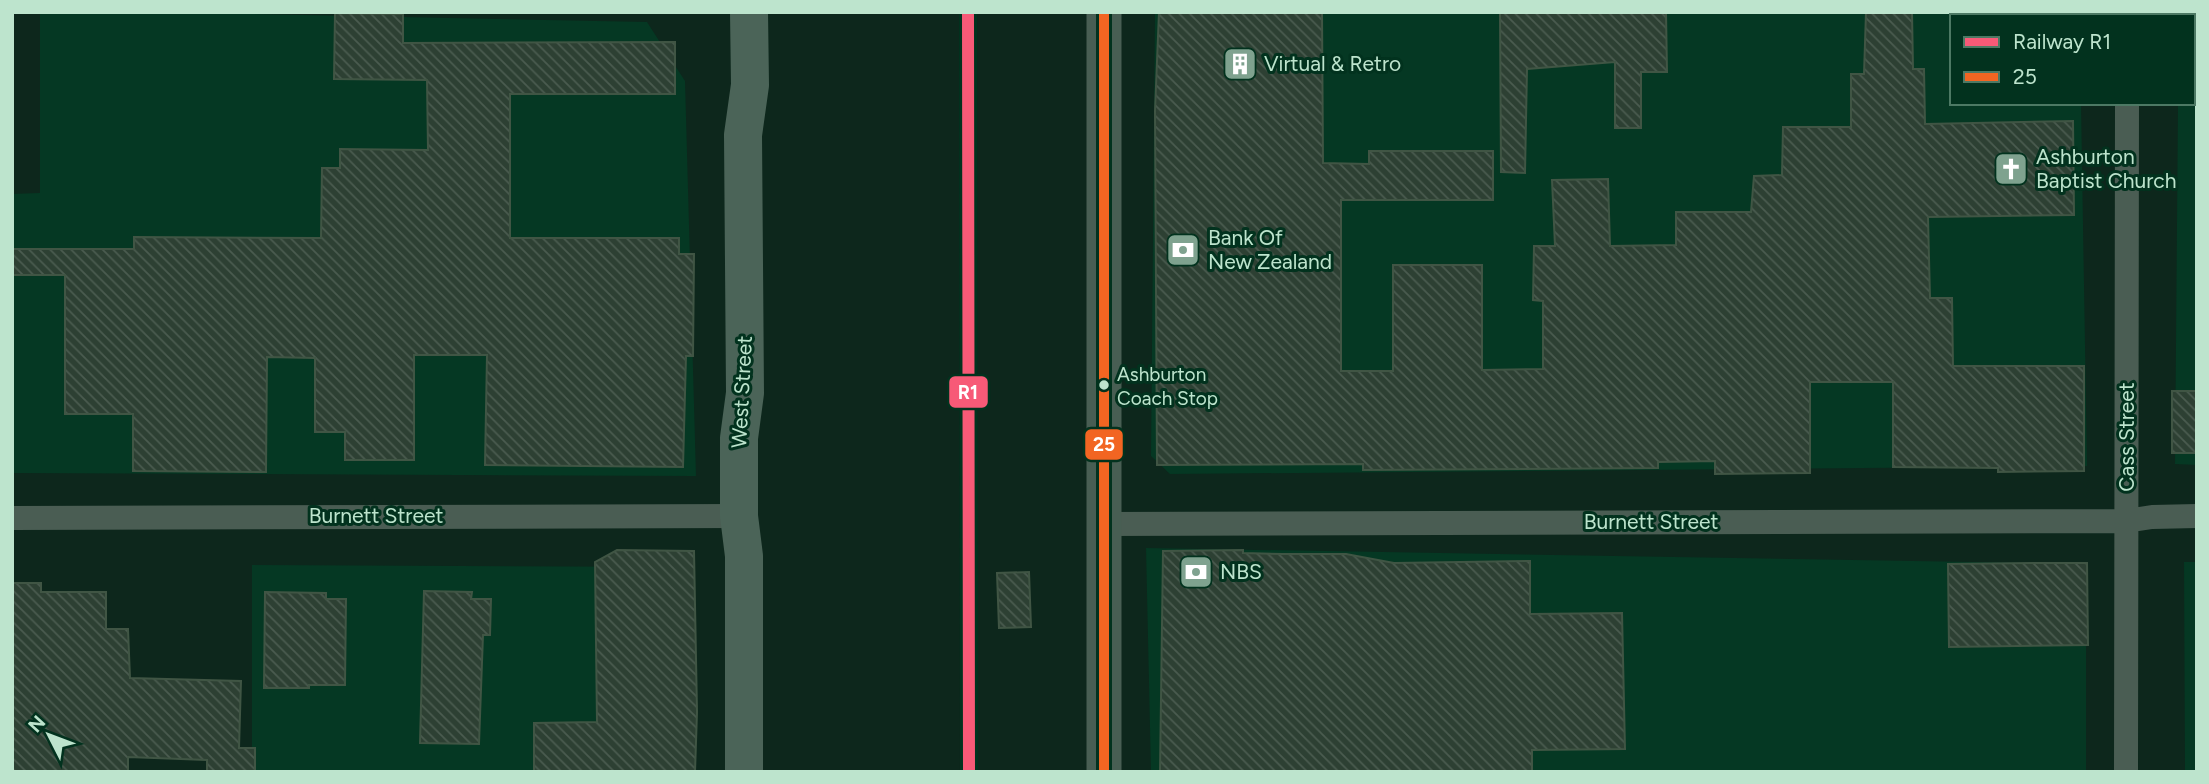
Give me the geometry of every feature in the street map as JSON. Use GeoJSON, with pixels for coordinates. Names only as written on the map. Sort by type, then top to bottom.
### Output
{"type":"FeatureCollection","features":[{"type":"Feature","properties":{"kind":"highway","name":"West Street"},"geometry":{"type":"LineString","coordinates":[[744,772],[744,556],[739,516],[738,438],[745,380],[743,135],[750,85],[749,12]]}},
{"type":"Feature","properties":{"kind":"main road"},"geometry":{"type":"LineString","coordinates":[[1104,12],[1104,772]]}},
{"type":"Feature","properties":{"kind":"street","name":"Cass Street"},"geometry":{"type":"LineString","coordinates":[[2126,772],[2127,105]]}},
{"type":"Feature","properties":{"kind":"street","name":"Burnett Street"},"geometry":{"type":"LineString","coordinates":[[12,518],[739,516]]}},
{"type":"Feature","properties":{"kind":"street","name":"Burnett Street"},"geometry":{"type":"LineString","coordinates":[[1104,524],[2126,521],[2152,517],[2197,516]]}},
{"type":"Feature","properties":{"kind":"shaded area"},"geometry":{"type":"Polygon","coordinates":[[[40,12],[647,22],[685,81],[696,476],[12,473],[12,194],[40,193],[40,12]]]}},
{"type":"Feature","properties":{"kind":"shaded area"},"geometry":{"type":"Polygon","coordinates":[[[1155,12],[2078,14],[1950,14],[1950,105],[2081,105],[2087,466],[1170,474],[1151,456],[1155,12]]]}},
{"type":"Feature","properties":{"kind":"shaded area"},"geometry":{"type":"Polygon","coordinates":[[[2197,12],[2197,465],[2175,464],[2178,105],[2195,105],[2195,14],[2179,14],[2197,12]]]}},
{"type":"Feature","properties":{"kind":"shaded area"},"geometry":{"type":"Polygon","coordinates":[[[1146,548],[2086,564],[2086,772],[1151,772],[1146,548]]]}},
{"type":"Feature","properties":{"kind":"shaded area"},"geometry":{"type":"Polygon","coordinates":[[[2184,562],[2197,562],[2197,772],[2185,772],[2184,562]]]}},
{"type":"Feature","properties":{"kind":"shaded area"},"geometry":{"type":"Polygon","coordinates":[[[252,565],[689,567],[691,772],[252,772],[252,565]]]}},
{"type":"Feature","properties":{"kind":"building"},"geometry":{"type":"Polygon","coordinates":[[[1159,12],[1322,12],[1323,163],[1369,164],[1369,151],[1493,151],[1493,200],[1341,200],[1341,371],[1393,371],[1393,265],[1482,265],[1482,370],[1543,369],[1543,301],[1533,300],[1534,246],[1555,246],[1552,180],[1608,179],[1610,246],[1676,245],[1676,212],[1751,212],[1754,176],[1782,175],[1783,127],[1851,127],[1851,74],[1864,74],[1866,12],[1912,12],[1913,69],[1924,69],[1925,124],[2073,121],[2074,215],[1928,217],[1930,298],[1952,298],[1953,366],[2084,366],[2084,471],[1998,472],[1998,468],[1893,467],[1893,382],[1810,382],[1810,473],[1715,474],[1715,461],[1658,462],[1658,468],[1363,470],[1363,464],[1157,465],[1155,111],[1159,12]]]}},
{"type":"Feature","properties":{"kind":"building"},"geometry":{"type":"Polygon","coordinates":[[[1500,12],[1666,12],[1667,72],[1641,72],[1641,128],[1615,128],[1615,62],[1527,69],[1525,173],[1501,172],[1500,12]]]}},
{"type":"Feature","properties":{"kind":"building"},"geometry":{"type":"Polygon","coordinates":[[[335,13],[403,14],[403,43],[675,42],[675,94],[510,94],[510,238],[679,238],[679,254],[694,254],[693,356],[686,356],[683,467],[485,465],[487,355],[414,355],[414,460],[345,460],[345,432],[315,432],[315,358],[267,357],[266,472],[133,471],[133,414],[65,414],[65,275],[12,275],[12,249],[134,249],[134,237],[321,238],[322,168],[340,168],[340,149],[428,150],[427,80],[334,79],[335,13]]]}},
{"type":"Feature","properties":{"kind":"building"},"geometry":{"type":"Polygon","coordinates":[[[2172,391],[2197,391],[2197,453],[2172,453],[2172,391]]]}},
{"type":"Feature","properties":{"kind":"building"},"geometry":{"type":"Polygon","coordinates":[[[617,550],[694,551],[697,712],[695,772],[534,772],[534,723],[597,722],[595,562],[617,550]]]}},
{"type":"Feature","properties":{"kind":"building"},"geometry":{"type":"Polygon","coordinates":[[[1243,550],[1243,553],[1346,554],[1394,563],[1530,561],[1530,614],[1622,613],[1625,749],[1532,750],[1532,772],[1160,772],[1163,551],[1243,550]]]}},
{"type":"Feature","properties":{"kind":"building"},"geometry":{"type":"Polygon","coordinates":[[[2087,563],[2088,645],[1949,647],[1948,564],[2087,563]]]}},
{"type":"Feature","properties":{"kind":"building"},"geometry":{"type":"Polygon","coordinates":[[[1029,572],[1031,627],[999,628],[997,573],[1029,572]]]}},
{"type":"Feature","properties":{"kind":"building"},"geometry":{"type":"Polygon","coordinates":[[[12,583],[41,583],[41,592],[106,592],[106,629],[128,629],[130,678],[241,681],[239,748],[255,748],[255,772],[207,772],[207,760],[128,757],[128,772],[12,772],[12,583]]]}},
{"type":"Feature","properties":{"kind":"building"},"geometry":{"type":"Polygon","coordinates":[[[424,591],[472,592],[471,599],[491,599],[490,635],[483,635],[479,744],[420,743],[424,591]]]}},
{"type":"Feature","properties":{"kind":"building"},"geometry":{"type":"Polygon","coordinates":[[[265,592],[326,593],[326,599],[346,599],[345,685],[264,688],[265,592]]]}},
{"type":"Feature","properties":{"kind":"rail line","name":"R1"},"geometry":{"type":"LineString","coordinates":[[968,12],[969,772]]}},
{"type":"Feature","properties":{"kind":"transit line","name":"25"},"geometry":{"type":"LineString","coordinates":[[1104,12],[1104,772]]}},
{"type":"Feature","properties":{"kind":"place","name":"Virtual & Retro"},"geometry":{"type":"Point","coordinates":[1240,64]}},
{"type":"Feature","properties":{"kind":"place","name":"Ashburton Baptist Church"},"geometry":{"type":"Point","coordinates":[2011,169]}},
{"type":"Feature","properties":{"kind":"place","name":"Bank Of New Zealand"},"geometry":{"type":"Point","coordinates":[1183,250]}},
{"type":"Feature","properties":{"kind":"place","name":"Ashburton Coach Stop"},"geometry":{"type":"Point","coordinates":[1104,385]}},
{"type":"Feature","properties":{"kind":"place","name":"NBS"},"geometry":{"type":"Point","coordinates":[1196,572]}}]}
